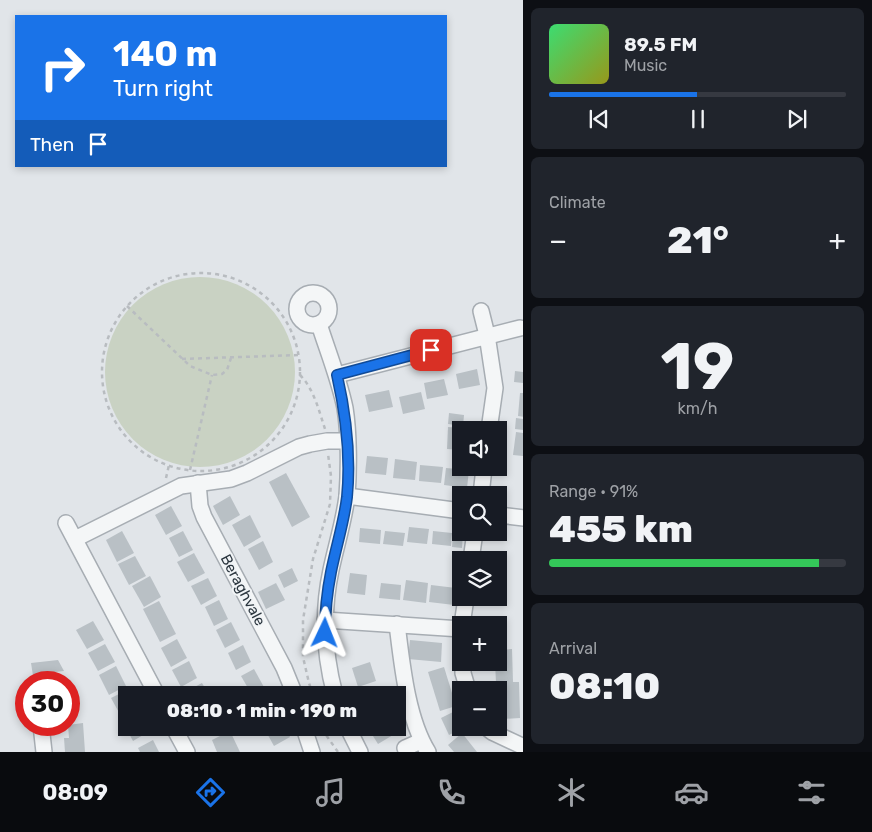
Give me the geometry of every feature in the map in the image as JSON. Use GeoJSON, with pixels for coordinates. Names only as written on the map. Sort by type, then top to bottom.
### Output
{"type":"FeatureCollection","features":[{"type":"Feature","properties":{"kind":"street"},"geometry":{"type":"LineString","coordinates":[[481,311],[488,335],[495,388],[491,421]]}},
{"type":"Feature","properties":{"kind":"street"},"geometry":{"type":"LineString","coordinates":[[319,324],[337,375],[345,410],[348,441],[347,496],[330,573],[325,620],[325,645],[332,686]]}},
{"type":"Feature","properties":{"kind":"street"},"geometry":{"type":"LineString","coordinates":[[337,375],[520,328]]}},
{"type":"Feature","properties":{"kind":"street"},"geometry":{"type":"LineString","coordinates":[[75,539],[169,491],[198,483],[239,476],[299,447],[327,441],[348,441]]}},
{"type":"Feature","properties":{"kind":"street","name":"Beraghvale"},"geometry":{"type":"LineString","coordinates":[[198,483],[200,506],[204,517],[284,668],[291,686]]}},
{"type":"Feature","properties":{"kind":"street"},"geometry":{"type":"LineString","coordinates":[[347,496],[452,509]]}},
{"type":"Feature","properties":{"kind":"street"},"geometry":{"type":"LineString","coordinates":[[507,516],[523,518]]}},
{"type":"Feature","properties":{"kind":"street"},"geometry":{"type":"LineString","coordinates":[[66,523],[152,686]]}},
{"type":"Feature","properties":{"kind":"street"},"geometry":{"type":"LineString","coordinates":[[325,620],[452,628]]}},
{"type":"Feature","properties":{"kind":"street"},"geometry":{"type":"LineString","coordinates":[[397,624],[406,688],[424,747],[405,748]]}},
{"type":"Feature","properties":{"kind":"street"},"geometry":{"type":"LineString","coordinates":[[42,736],[44,752]]}},
{"type":"Feature","properties":{"kind":"street"},"geometry":{"type":"LineString","coordinates":[[178,736],[187,752]]}},
{"type":"Feature","properties":{"kind":"street"},"geometry":{"type":"LineString","coordinates":[[307,736],[312,752]]}},
{"type":"Feature","properties":{"kind":"street"},"geometry":{"type":"LineString","coordinates":[[352,736],[360,752]]}},
{"type":"Feature","properties":{"kind":"street"},"geometry":{"type":"LineString","coordinates":[[501,736],[523,746]]}},
{"type":"Feature","properties":{"kind":"path"},"geometry":{"type":"LineString","coordinates":[[203,272],[234,278],[262,293],[283,316],[296,344],[298,355],[300,376],[293,409],[275,438],[248,460],[215,471],[181,470],[149,457],[123,435],[106,404],[101,370],[106,339],[121,312],[127,306],[144,290],[172,276],[203,272]]}},
{"type":"Feature","properties":{"kind":"path"},"geometry":{"type":"LineString","coordinates":[[127,306],[190,366],[212,375],[222,374],[227,370],[231,358]]}},
{"type":"Feature","properties":{"kind":"path"},"geometry":{"type":"LineString","coordinates":[[182,358],[298,355]]}},
{"type":"Feature","properties":{"kind":"path"},"geometry":{"type":"LineString","coordinates":[[190,470],[212,375]]}},
{"type":"Feature","properties":{"kind":"path"},"geometry":{"type":"LineString","coordinates":[[300,376],[307,382],[318,406],[327,441],[331,476],[330,504],[313,559],[303,620],[303,657],[310,686]]}},
{"type":"Feature","properties":{"kind":"path"},"geometry":{"type":"LineString","coordinates":[[327,736],[338,752]]}},
{"type":"Feature","properties":{"kind":"green space"},"geometry":{"type":"Polygon","coordinates":[[[200,277],[227,281],[253,293],[267,305],[279,319],[291,345],[295,372],[291,399],[279,425],[267,439],[253,451],[227,463],[200,467],[173,463],[147,451],[133,439],[121,425],[109,399],[105,372],[109,345],[121,319],[133,305],[147,293],[173,281],[200,277]]]}},
{"type":"Feature","properties":{"kind":"building"},"geometry":{"type":"Polygon","coordinates":[[[477,369],[480,385],[459,389],[456,374],[477,369]]]}},
{"type":"Feature","properties":{"kind":"building"},"geometry":{"type":"Polygon","coordinates":[[[515,371],[523,372],[523,383],[514,382],[515,371]]]}},
{"type":"Feature","properties":{"kind":"building"},"geometry":{"type":"Polygon","coordinates":[[[444,379],[448,395],[427,399],[424,383],[444,379]]]}},
{"type":"Feature","properties":{"kind":"building"},"geometry":{"type":"Polygon","coordinates":[[[389,390],[393,407],[369,412],[365,395],[389,390]]]}},
{"type":"Feature","properties":{"kind":"building"},"geometry":{"type":"Polygon","coordinates":[[[421,392],[425,409],[403,414],[399,397],[421,392]]]}},
{"type":"Feature","properties":{"kind":"building"},"geometry":{"type":"Polygon","coordinates":[[[520,393],[523,393],[523,417],[518,416],[520,393]]]}},
{"type":"Feature","properties":{"kind":"building"},"geometry":{"type":"Polygon","coordinates":[[[449,413],[464,415],[463,421],[452,421],[452,425],[448,424],[449,413]]]}},
{"type":"Feature","properties":{"kind":"building"},"geometry":{"type":"Polygon","coordinates":[[[516,418],[523,419],[523,430],[515,429],[516,418]]]}},
{"type":"Feature","properties":{"kind":"building"},"geometry":{"type":"Polygon","coordinates":[[[448,427],[452,427],[452,449],[447,449],[448,427]]]}},
{"type":"Feature","properties":{"kind":"building"},"geometry":{"type":"Polygon","coordinates":[[[516,432],[523,433],[523,456],[513,455],[516,432]]]}},
{"type":"Feature","properties":{"kind":"building"},"geometry":{"type":"Polygon","coordinates":[[[367,456],[388,458],[386,475],[365,473],[367,456]]]}},
{"type":"Feature","properties":{"kind":"building"},"geometry":{"type":"Polygon","coordinates":[[[395,459],[417,462],[415,480],[393,478],[395,459]]]}},
{"type":"Feature","properties":{"kind":"building"},"geometry":{"type":"Polygon","coordinates":[[[420,465],[443,467],[441,483],[419,481],[420,465]]]}},
{"type":"Feature","properties":{"kind":"building"},"geometry":{"type":"Polygon","coordinates":[[[446,468],[452,469],[452,476],[468,476],[467,486],[444,485],[446,468]]]}},
{"type":"Feature","properties":{"kind":"building"},"geometry":{"type":"Polygon","coordinates":[[[286,473],[310,517],[292,527],[269,482],[286,473]]]}},
{"type":"Feature","properties":{"kind":"building"},"geometry":{"type":"Polygon","coordinates":[[[230,496],[240,515],[223,525],[213,506],[230,496]]]}},
{"type":"Feature","properties":{"kind":"building"},"geometry":{"type":"Polygon","coordinates":[[[171,506],[182,526],[166,535],[155,515],[171,506]]]}},
{"type":"Feature","properties":{"kind":"building"},"geometry":{"type":"Polygon","coordinates":[[[250,515],[261,537],[244,547],[232,525],[250,515]]]}},
{"type":"Feature","properties":{"kind":"building"},"geometry":{"type":"Polygon","coordinates":[[[409,527],[429,529],[427,544],[407,542],[409,527]]]}},
{"type":"Feature","properties":{"kind":"building"},"geometry":{"type":"Polygon","coordinates":[[[360,528],[381,530],[380,544],[359,542],[360,528]]]}},
{"type":"Feature","properties":{"kind":"building"},"geometry":{"type":"Polygon","coordinates":[[[122,531],[134,553],[117,562],[106,540],[122,531]]]}},
{"type":"Feature","properties":{"kind":"building"},"geometry":{"type":"Polygon","coordinates":[[[183,531],[193,550],[179,557],[169,538],[183,531]]]}},
{"type":"Feature","properties":{"kind":"building"},"geometry":{"type":"Polygon","coordinates":[[[385,531],[405,533],[403,546],[383,544],[385,531]]]}},
{"type":"Feature","properties":{"kind":"building"},"geometry":{"type":"Polygon","coordinates":[[[433,531],[452,533],[451,546],[432,544],[433,531]]]}},
{"type":"Feature","properties":{"kind":"building"},"geometry":{"type":"Polygon","coordinates":[[[263,541],[273,562],[259,570],[248,549],[263,541]]]}},
{"type":"Feature","properties":{"kind":"building"},"geometry":{"type":"Polygon","coordinates":[[[452,541],[462,541],[462,548],[452,547],[452,541]]]}},
{"type":"Feature","properties":{"kind":"building"},"geometry":{"type":"Polygon","coordinates":[[[194,553],[205,573],[188,582],[177,562],[194,553]]]}},
{"type":"Feature","properties":{"kind":"building"},"geometry":{"type":"Polygon","coordinates":[[[135,556],[146,576],[129,585],[118,564],[135,556]]]}},
{"type":"Feature","properties":{"kind":"building"},"geometry":{"type":"Polygon","coordinates":[[[292,568],[298,581],[284,588],[278,575],[292,568]]]}},
{"type":"Feature","properties":{"kind":"building"},"geometry":{"type":"Polygon","coordinates":[[[350,573],[367,575],[365,595],[347,593],[350,573]]]}},
{"type":"Feature","properties":{"kind":"building"},"geometry":{"type":"Polygon","coordinates":[[[150,576],[161,597],[144,607],[132,586],[150,576]]]}},
{"type":"Feature","properties":{"kind":"building"},"geometry":{"type":"Polygon","coordinates":[[[208,578],[217,596],[201,605],[191,586],[208,578]]]}},
{"type":"Feature","properties":{"kind":"building"},"geometry":{"type":"Polygon","coordinates":[[[406,580],[428,583],[426,603],[403,600],[406,580]]]}},
{"type":"Feature","properties":{"kind":"building"},"geometry":{"type":"Polygon","coordinates":[[[276,583],[285,600],[266,609],[258,592],[276,583]]]}},
{"type":"Feature","properties":{"kind":"building"},"geometry":{"type":"Polygon","coordinates":[[[381,583],[401,585],[400,600],[379,598],[381,583]]]}},
{"type":"Feature","properties":{"kind":"building"},"geometry":{"type":"Polygon","coordinates":[[[431,585],[452,588],[452,605],[429,602],[431,585]]]}},
{"type":"Feature","properties":{"kind":"building"},"geometry":{"type":"Polygon","coordinates":[[[219,600],[228,619],[214,626],[205,607],[219,600]]]}},
{"type":"Feature","properties":{"kind":"building"},"geometry":{"type":"Polygon","coordinates":[[[159,601],[176,634],[160,642],[143,609],[159,601]]]}},
{"type":"Feature","properties":{"kind":"building"},"geometry":{"type":"Polygon","coordinates":[[[93,621],[104,640],[87,649],[76,630],[93,621]]]}},
{"type":"Feature","properties":{"kind":"building"},"geometry":{"type":"Polygon","coordinates":[[[231,622],[240,640],[225,648],[216,630],[231,622]]]}},
{"type":"Feature","properties":{"kind":"building"},"geometry":{"type":"Polygon","coordinates":[[[177,639],[187,658],[171,667],[161,648],[177,639]]]}},
{"type":"Feature","properties":{"kind":"building"},"geometry":{"type":"Polygon","coordinates":[[[410,640],[442,643],[441,662],[408,659],[410,640]]]}},
{"type":"Feature","properties":{"kind":"building"},"geometry":{"type":"Polygon","coordinates":[[[105,644],[115,662],[98,671],[88,653],[105,644]]]}},
{"type":"Feature","properties":{"kind":"building"},"geometry":{"type":"Polygon","coordinates":[[[243,645],[251,662],[236,670],[228,653],[243,645]]]}},
{"type":"Feature","properties":{"kind":"building"},"geometry":{"type":"Polygon","coordinates":[[[507,649],[512,649],[513,682],[519,682],[520,718],[507,719],[507,681],[496,681],[495,671],[507,671],[507,649]]]}},
{"type":"Feature","properties":{"kind":"building"},"geometry":{"type":"Polygon","coordinates":[[[58,660],[64,671],[32,671],[31,663],[58,660]]]}},
{"type":"Feature","properties":{"kind":"building"},"geometry":{"type":"Polygon","coordinates":[[[189,661],[197,678],[180,686],[172,670],[189,661]]]}},
{"type":"Feature","properties":{"kind":"building"},"geometry":{"type":"Polygon","coordinates":[[[370,662],[376,681],[358,686],[352,668],[370,662]]]}},
{"type":"Feature","properties":{"kind":"building"},"geometry":{"type":"Polygon","coordinates":[[[116,666],[126,686],[118,686],[118,690],[109,695],[99,675],[116,666]]]}},
{"type":"Feature","properties":{"kind":"building"},"geometry":{"type":"Polygon","coordinates":[[[444,667],[452,693],[452,707],[440,711],[428,672],[444,667]]]}},
{"type":"Feature","properties":{"kind":"building"},"geometry":{"type":"Polygon","coordinates":[[[254,669],[263,686],[247,686],[241,676],[254,669]]]}},
{"type":"Feature","properties":{"kind":"building"},"geometry":{"type":"Polygon","coordinates":[[[118,694],[118,711],[111,698],[118,694]]]}},
{"type":"Feature","properties":{"kind":"building"},"geometry":{"type":"Polygon","coordinates":[[[452,712],[452,734],[449,735],[441,718],[452,712]]]}},
{"type":"Feature","properties":{"kind":"building"},"geometry":{"type":"Polygon","coordinates":[[[80,723],[83,723],[85,752],[65,752],[64,738],[80,736],[80,723]]]}},
{"type":"Feature","properties":{"kind":"building"},"geometry":{"type":"Polygon","coordinates":[[[130,736],[142,736],[133,741],[130,736]]]}},
{"type":"Feature","properties":{"kind":"building"},"geometry":{"type":"Polygon","coordinates":[[[220,736],[232,736],[240,752],[217,752],[212,740],[220,736]]]}},
{"type":"Feature","properties":{"kind":"building"},"geometry":{"type":"Polygon","coordinates":[[[268,736],[290,736],[290,737],[274,746],[268,736]]]}},
{"type":"Feature","properties":{"kind":"building"},"geometry":{"type":"Polygon","coordinates":[[[373,736],[391,736],[378,744],[373,736]]]}},
{"type":"Feature","properties":{"kind":"building"},"geometry":{"type":"Polygon","coordinates":[[[458,736],[464,736],[477,752],[454,752],[448,745],[458,736]]]}},
{"type":"Feature","properties":{"kind":"building"},"geometry":{"type":"Polygon","coordinates":[[[153,740],[159,752],[140,752],[138,748],[153,740]]]}},
{"type":"Feature","properties":{"kind":"route"},"geometry":{"type":"LineString","coordinates":[[325,633],[330,573],[347,496],[348,441],[345,410],[337,375],[431,350]]}}]}
